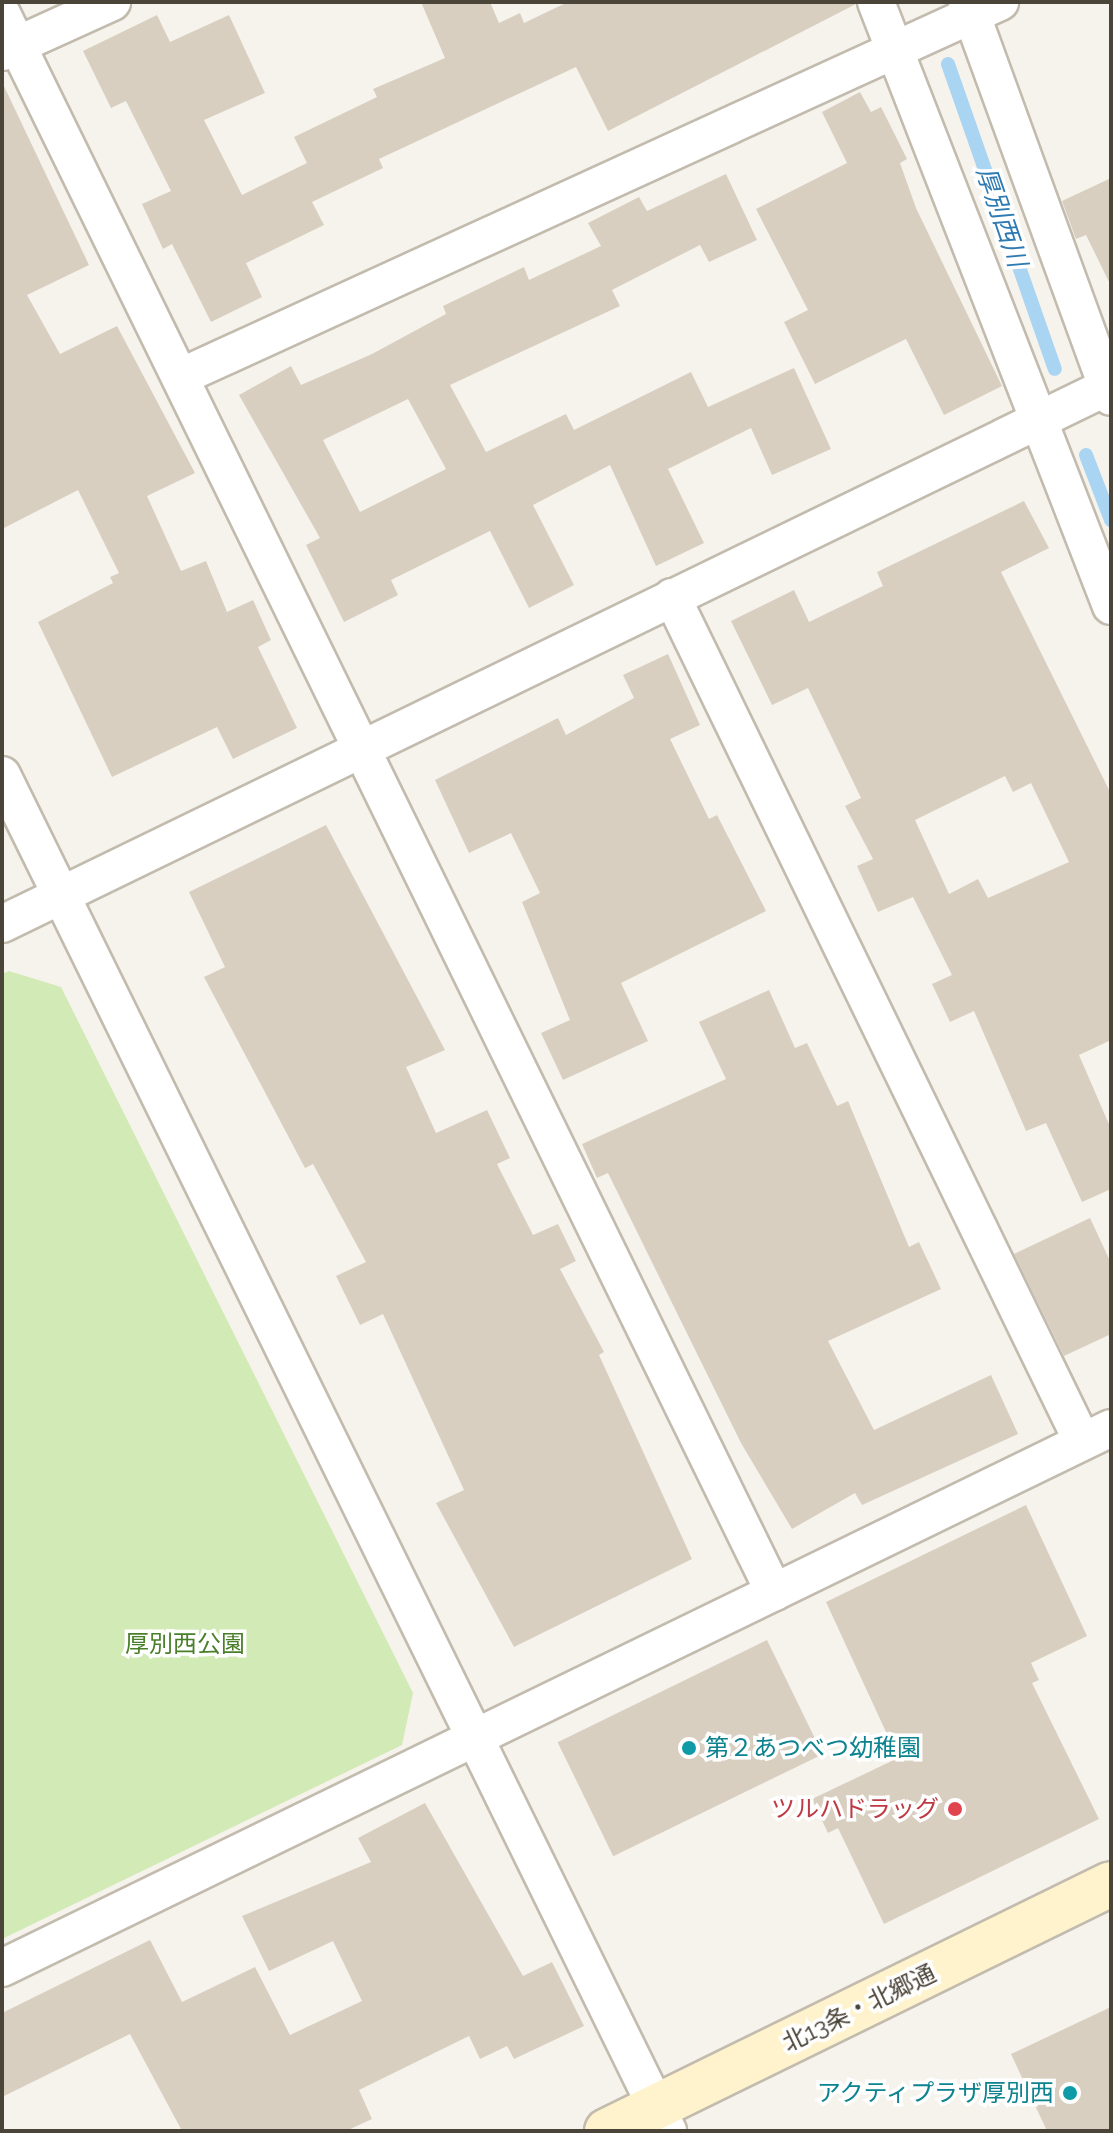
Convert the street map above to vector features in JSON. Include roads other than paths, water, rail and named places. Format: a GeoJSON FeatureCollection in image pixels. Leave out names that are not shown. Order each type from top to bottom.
{"type":"FeatureCollection","features":[{"type":"Feature","properties":{"kind":"main road","name":"北13条・北郷通"},"geometry":{"type":"LineString","coordinates":[[607,2131],[662,2119],[1111,1884]]}},
{"type":"Feature","properties":{"kind":"street"},"geometry":{"type":"LineString","coordinates":[[112,2],[7,37],[180,377],[774,1592]]}},
{"type":"Feature","properties":{"kind":"street"},"geometry":{"type":"LineString","coordinates":[[876,2],[1111,606]]}},
{"type":"Feature","properties":{"kind":"street"},"geometry":{"type":"LineString","coordinates":[[2,924],[1039,419],[1110,390],[980,7],[895,50],[180,377]]}},
{"type":"Feature","properties":{"kind":"street"},"geometry":{"type":"LineString","coordinates":[[2,1968],[1096,1434],[672,597]]}},
{"type":"Feature","properties":{"kind":"street"},"geometry":{"type":"LineString","coordinates":[[2,775],[662,2119]]}},
{"type":"Feature","properties":{"kind":"waterway","name":"厚別西川"},"geometry":{"type":"LineString","coordinates":[[948,64],[1055,369]]}},
{"type":"Feature","properties":{"kind":"waterway","name":"厚別西川"},"geometry":{"type":"LineString","coordinates":[[1086,455],[1111,520]]}},
{"type":"Feature","properties":{"kind":"place","name":"第２あつべつ幼稚園"},"geometry":{"type":"Point","coordinates":[689,1748]}},
{"type":"Feature","properties":{"kind":"place","name":"ツルハドラッグ"},"geometry":{"type":"Point","coordinates":[955,1809]}},
{"type":"Feature","properties":{"kind":"place","name":"アクティプラザ厚別西"},"geometry":{"type":"Point","coordinates":[1070,2093]}},
{"type":"Feature","properties":{"kind":"park label","name":"厚別西公園"},"geometry":{"type":"Point","coordinates":[185,1644]}}]}
